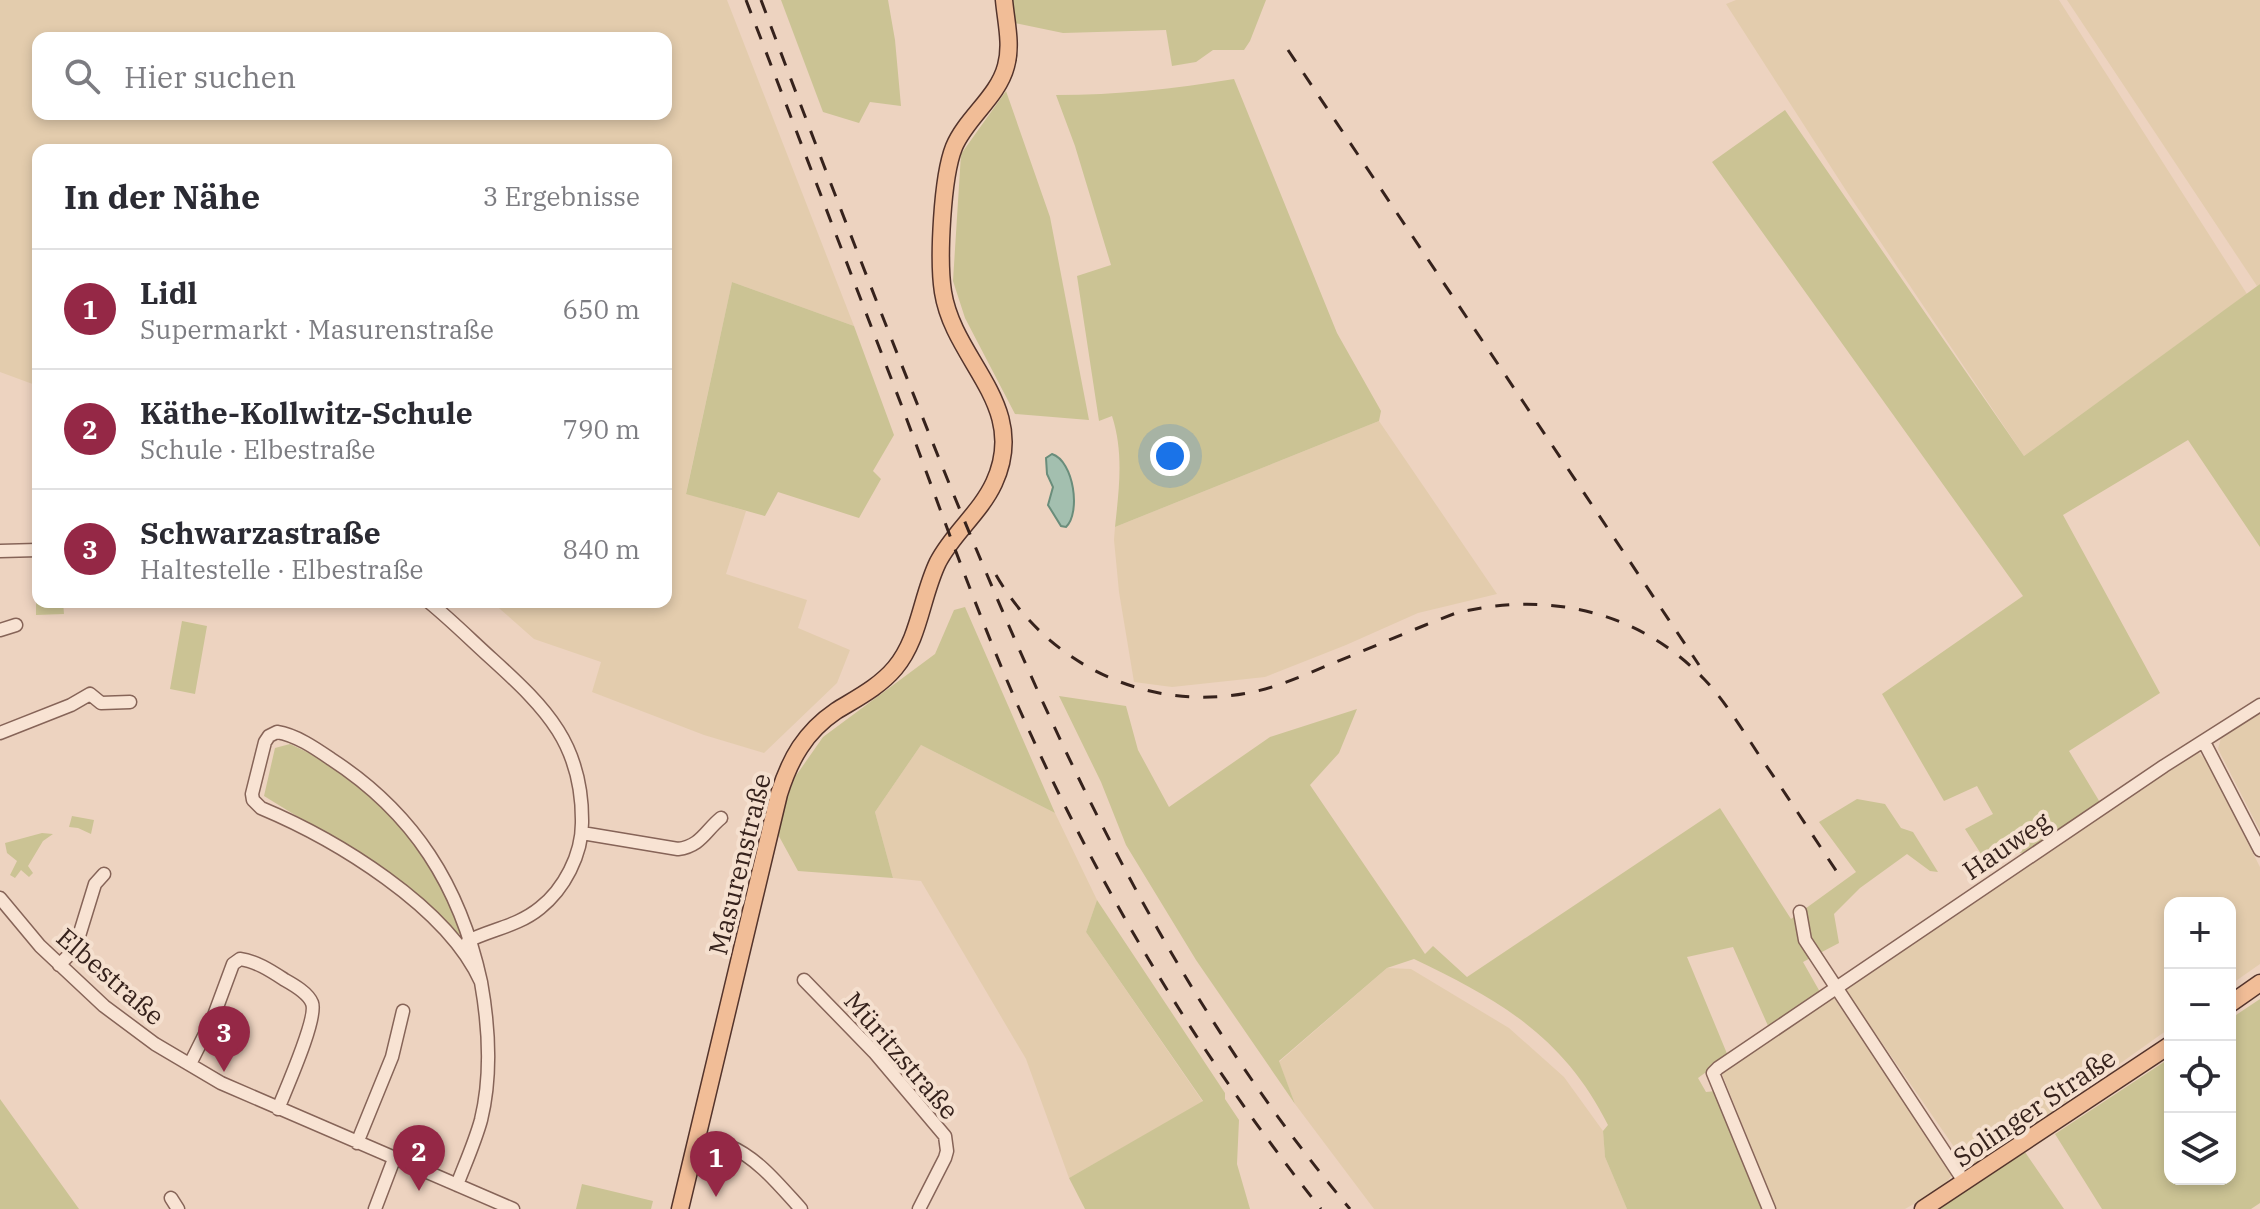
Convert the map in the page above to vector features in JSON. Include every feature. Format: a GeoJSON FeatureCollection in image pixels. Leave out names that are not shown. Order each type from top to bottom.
{"type":"FeatureCollection","features":[{"type":"Feature","properties":{"kind":"main road","name":"Masurenstraße"},"geometry":{"type":"LineString","coordinates":[[680,1209],[779,794],[793,757],[802,742],[823,721],[870,690],[896,667],[913,637],[930,581],[941,557],[986,500],[1000,467],[1003,431],[997,405],[990,387],[958,336],[943,291],[941,259],[948,174],[958,138],[1006,69],[1008,41],[1004,0]]}},
{"type":"Feature","properties":{"kind":"main road"},"geometry":{"type":"LineString","coordinates":[[2236,1000],[2260,983]]}},
{"type":"Feature","properties":{"kind":"main road","name":"Solinger Straße"},"geometry":{"type":"LineString","coordinates":[[1923,1209],[2164,1049]]}},
{"type":"Feature","properties":{"kind":"street"},"geometry":{"type":"LineString","coordinates":[[0,551],[32,550]]}},
{"type":"Feature","properties":{"kind":"street"},"geometry":{"type":"LineString","coordinates":[[436,608],[518,682],[550,716],[572,755],[580,781],[582,833],[576,856],[565,878],[546,903],[515,924],[458,946]]}},
{"type":"Feature","properties":{"kind":"street"},"geometry":{"type":"LineString","coordinates":[[0,630],[16,625]]}},
{"type":"Feature","properties":{"kind":"street"},"geometry":{"type":"LineString","coordinates":[[0,733],[71,705],[90,694],[101,703],[130,702]]}},
{"type":"Feature","properties":{"kind":"street","name":"Hauweg"},"geometry":{"type":"LineString","coordinates":[[1769,1209],[1713,1073],[1833,987],[2260,705]]}},
{"type":"Feature","properties":{"kind":"street"},"geometry":{"type":"LineString","coordinates":[[457,1185],[481,1120],[487,1081],[488,1046],[481,982],[472,939],[441,873],[416,835],[386,800],[314,747],[285,733],[277,732],[269,736],[252,794],[253,800],[261,808],[314,832],[363,861],[416,903],[474,964],[481,982]]}},
{"type":"Feature","properties":{"kind":"street"},"geometry":{"type":"LineString","coordinates":[[2204,742],[2260,850]]}},
{"type":"Feature","properties":{"kind":"street"},"geometry":{"type":"LineString","coordinates":[[582,833],[678,849],[697,843],[721,818]]}},
{"type":"Feature","properties":{"kind":"street"},"geometry":{"type":"LineString","coordinates":[[59,965],[75,949],[95,884],[104,874]]}},
{"type":"Feature","properties":{"kind":"street","name":"Elbestraße"},"geometry":{"type":"LineString","coordinates":[[0,898],[59,965],[137,1031],[221,1083],[513,1209]]}},
{"type":"Feature","properties":{"kind":"street"},"geometry":{"type":"LineString","coordinates":[[1800,912],[1805,940],[1833,987],[1965,1183]]}},
{"type":"Feature","properties":{"kind":"street"},"geometry":{"type":"LineString","coordinates":[[190,1064],[213,1018],[233,964],[240,959],[257,964],[296,987],[312,1002],[308,1031],[278,1109]]}},
{"type":"Feature","properties":{"kind":"street","name":"Müritzstraße"},"geometry":{"type":"LineString","coordinates":[[804,980],[874,1052],[945,1136],[945,1158],[919,1209]]}},
{"type":"Feature","properties":{"kind":"street"},"geometry":{"type":"LineString","coordinates":[[357,1143],[392,1057],[403,1011]]}},
{"type":"Feature","properties":{"kind":"street"},"geometry":{"type":"LineString","coordinates":[[729,1146],[742,1152],[768,1174],[801,1209]]}},
{"type":"Feature","properties":{"kind":"street"},"geometry":{"type":"LineString","coordinates":[[375,1209],[394,1159]]}},
{"type":"Feature","properties":{"kind":"shaded area"},"geometry":{"type":"Polygon","coordinates":[[[0,0],[727,0],[854,326],[732,282],[686,493],[746,511],[726,574],[807,600],[798,628],[850,650],[837,683],[764,753],[704,735],[592,692],[601,662],[534,639],[499,608],[672,608],[672,144],[32,144],[32,384],[0,372],[0,0]]]}},
{"type":"Feature","properties":{"kind":"shaded area"},"geometry":{"type":"Polygon","coordinates":[[[781,0],[888,0],[901,106],[870,102],[859,123],[823,112],[781,0]]]}},
{"type":"Feature","properties":{"kind":"shaded area"},"geometry":{"type":"Polygon","coordinates":[[[1012,0],[1266,0],[1244,50],[1213,50],[1196,62],[1172,66],[1166,30],[1063,33],[1015,23],[1012,0]]]}},
{"type":"Feature","properties":{"kind":"shaded area"},"geometry":{"type":"Polygon","coordinates":[[[1736,0],[2059,0],[2247,294],[2024,456],[1847,192],[1726,4],[1736,0]]]}},
{"type":"Feature","properties":{"kind":"shaded area"},"geometry":{"type":"Polygon","coordinates":[[[2067,0],[2260,0],[2260,284],[2257,286],[2067,0]]]}},
{"type":"Feature","properties":{"kind":"shaded area"},"geometry":{"type":"Polygon","coordinates":[[[1234,79],[1337,333],[1381,411],[1379,421],[1115,527],[1120,471],[1116,430],[1112,416],[1099,421],[1077,276],[1111,265],[1056,95],[1145,91],[1234,79]]]}},
{"type":"Feature","properties":{"kind":"shaded area"},"geometry":{"type":"Polygon","coordinates":[[[1006,91],[1050,217],[1089,420],[1015,414],[965,318],[953,281],[961,154],[1006,91]]]}},
{"type":"Feature","properties":{"kind":"shaded area"},"geometry":{"type":"Polygon","coordinates":[[[1785,110],[2024,456],[2260,284],[2260,547],[2188,440],[2063,515],[2160,693],[2069,751],[2101,804],[2029,852],[1983,857],[1965,829],[1993,814],[1977,786],[1944,801],[1882,694],[2023,596],[1712,162],[1785,110]]]}},
{"type":"Feature","properties":{"kind":"shaded area"},"geometry":{"type":"Polygon","coordinates":[[[732,282],[854,326],[894,435],[873,471],[881,479],[859,518],[778,492],[765,516],[686,494],[732,282]]]}},
{"type":"Feature","properties":{"kind":"shaded area"},"geometry":{"type":"Polygon","coordinates":[[[1379,421],[1497,594],[1418,613],[1265,677],[1172,687],[1134,682],[1119,592],[1115,527],[1379,421]]]}},
{"type":"Feature","properties":{"kind":"shaded area"},"geometry":{"type":"Polygon","coordinates":[[[1052,454],[1066,466],[1073,488],[1073,511],[1066,527],[1061,526],[1048,505],[1053,487],[1047,474],[1046,458],[1052,454]]]}},
{"type":"Feature","properties":{"kind":"shaded area"},"geometry":{"type":"Polygon","coordinates":[[[965,607],[1055,813],[921,745],[875,812],[893,878],[798,871],[775,829],[795,777],[823,737],[935,654],[954,610],[965,607]]]}},
{"type":"Feature","properties":{"kind":"shaded area"},"geometry":{"type":"Polygon","coordinates":[[[36,608],[64,608],[64,614],[36,615],[36,608]]]}},
{"type":"Feature","properties":{"kind":"shaded area"},"geometry":{"type":"Polygon","coordinates":[[[182,621],[207,626],[195,694],[170,689],[182,621]]]}},
{"type":"Feature","properties":{"kind":"shaded area"},"geometry":{"type":"Polygon","coordinates":[[[1059,696],[1126,706],[1138,750],[1169,807],[1270,737],[1357,709],[1339,753],[1310,785],[1425,954],[1433,946],[1467,977],[1720,808],[1791,919],[1856,872],[1819,822],[1857,799],[1885,804],[1901,828],[1913,832],[1938,872],[1930,871],[1907,854],[1860,888],[1834,914],[1839,943],[1803,962],[1820,992],[1769,1028],[1733,947],[1687,957],[1728,1056],[1698,1078],[1706,1092],[1716,1091],[1763,1209],[1627,1209],[1605,1157],[1603,1131],[1608,1125],[1591,1094],[1571,1068],[1527,1024],[1502,1006],[1414,959],[1387,968],[1279,1061],[1295,1104],[1196,960],[1126,845],[1101,782],[1059,696]]]}},
{"type":"Feature","properties":{"kind":"shaded area"},"geometry":{"type":"Polygon","coordinates":[[[2260,714],[2260,831],[2218,749],[2221,738],[2260,714]]]}},
{"type":"Feature","properties":{"kind":"shaded area"},"geometry":{"type":"Polygon","coordinates":[[[290,744],[348,777],[394,820],[432,872],[448,900],[461,934],[452,933],[344,845],[264,796],[275,748],[290,744]]]}},
{"type":"Feature","properties":{"kind":"shaded area"},"geometry":{"type":"Polygon","coordinates":[[[921,745],[1055,813],[1097,900],[1086,932],[1203,1102],[1069,1178],[1026,1059],[921,881],[893,878],[875,812],[921,745]]]}},
{"type":"Feature","properties":{"kind":"shaded area"},"geometry":{"type":"Polygon","coordinates":[[[2198,752],[2205,759],[2260,867],[2260,964],[2236,981],[2236,897],[2164,897],[2164,1032],[1970,1170],[1844,988],[2198,752]]]}},
{"type":"Feature","properties":{"kind":"shaded area"},"geometry":{"type":"Polygon","coordinates":[[[72,816],[94,820],[91,834],[69,827],[72,816]]]}},
{"type":"Feature","properties":{"kind":"shaded area"},"geometry":{"type":"Polygon","coordinates":[[[42,833],[53,834],[43,841],[28,866],[33,873],[29,877],[21,870],[15,878],[10,875],[17,861],[7,853],[5,843],[42,833]]]}},
{"type":"Feature","properties":{"kind":"shaded area"},"geometry":{"type":"Polygon","coordinates":[[[1097,900],[1225,1093],[1225,1099],[1239,1120],[1237,1164],[1250,1209],[1085,1209],[1069,1178],[1203,1101],[1086,932],[1097,900]]]}},
{"type":"Feature","properties":{"kind":"shaded area"},"geometry":{"type":"Polygon","coordinates":[[[1387,968],[1411,969],[1509,1028],[1564,1077],[1603,1131],[1605,1157],[1627,1209],[1374,1209],[1295,1104],[1279,1062],[1387,968]]]}},
{"type":"Feature","properties":{"kind":"shaded area"},"geometry":{"type":"Polygon","coordinates":[[[1829,999],[1835,999],[1952,1175],[1943,1187],[1905,1209],[1776,1209],[1722,1074],[1722,1069],[1829,999]]]}},
{"type":"Feature","properties":{"kind":"shaded area"},"geometry":{"type":"Polygon","coordinates":[[[2260,999],[2260,1203],[2251,1209],[2102,1209],[2055,1134],[2164,1062],[2164,1185],[2236,1185],[2236,1015],[2260,999]]]}},
{"type":"Feature","properties":{"kind":"shaded area"},"geometry":{"type":"Polygon","coordinates":[[[0,1099],[79,1209],[0,1209],[0,1099]]]}},
{"type":"Feature","properties":{"kind":"shaded area"},"geometry":{"type":"Polygon","coordinates":[[[2025,1152],[2064,1209],[1939,1209],[2025,1152]]]}},
{"type":"Feature","properties":{"kind":"shaded area"},"geometry":{"type":"Polygon","coordinates":[[[582,1184],[653,1201],[651,1209],[576,1209],[582,1184]]]}},
{"type":"Feature","properties":{"kind":"railway"},"geometry":{"type":"LineString","coordinates":[[746,0],[972,594],[1049,773],[1116,903],[1192,1030],[1276,1151],[1321,1209]]}},
{"type":"Feature","properties":{"kind":"railway"},"geometry":{"type":"LineString","coordinates":[[761,0],[953,493],[1034,683],[1078,776],[1173,956],[1227,1043],[1286,1128],[1350,1209]]}},
{"type":"Feature","properties":{"kind":"railway"},"geometry":{"type":"LineString","coordinates":[[1288,50],[1699,665]]}},
{"type":"Feature","properties":{"kind":"railway"},"geometry":{"type":"LineString","coordinates":[[996,575],[1018,607],[1044,635],[1074,658],[1107,676],[1142,689],[1179,696],[1218,697],[1267,689],[1456,613],[1490,607],[1524,604],[1557,606],[1621,622],[1650,636],[1678,655],[1712,688],[1839,875]]}},
{"type":"Feature","properties":{"kind":"place","name":"Schwarzastraße"},"geometry":{"type":"Point","coordinates":[224,1072]}},
{"type":"Feature","properties":{"kind":"place","name":"Käthe-Kollwitz-Schule"},"geometry":{"type":"Point","coordinates":[419,1191]}},
{"type":"Feature","properties":{"kind":"place","name":"Lidl"},"geometry":{"type":"Point","coordinates":[716,1197]}}]}
